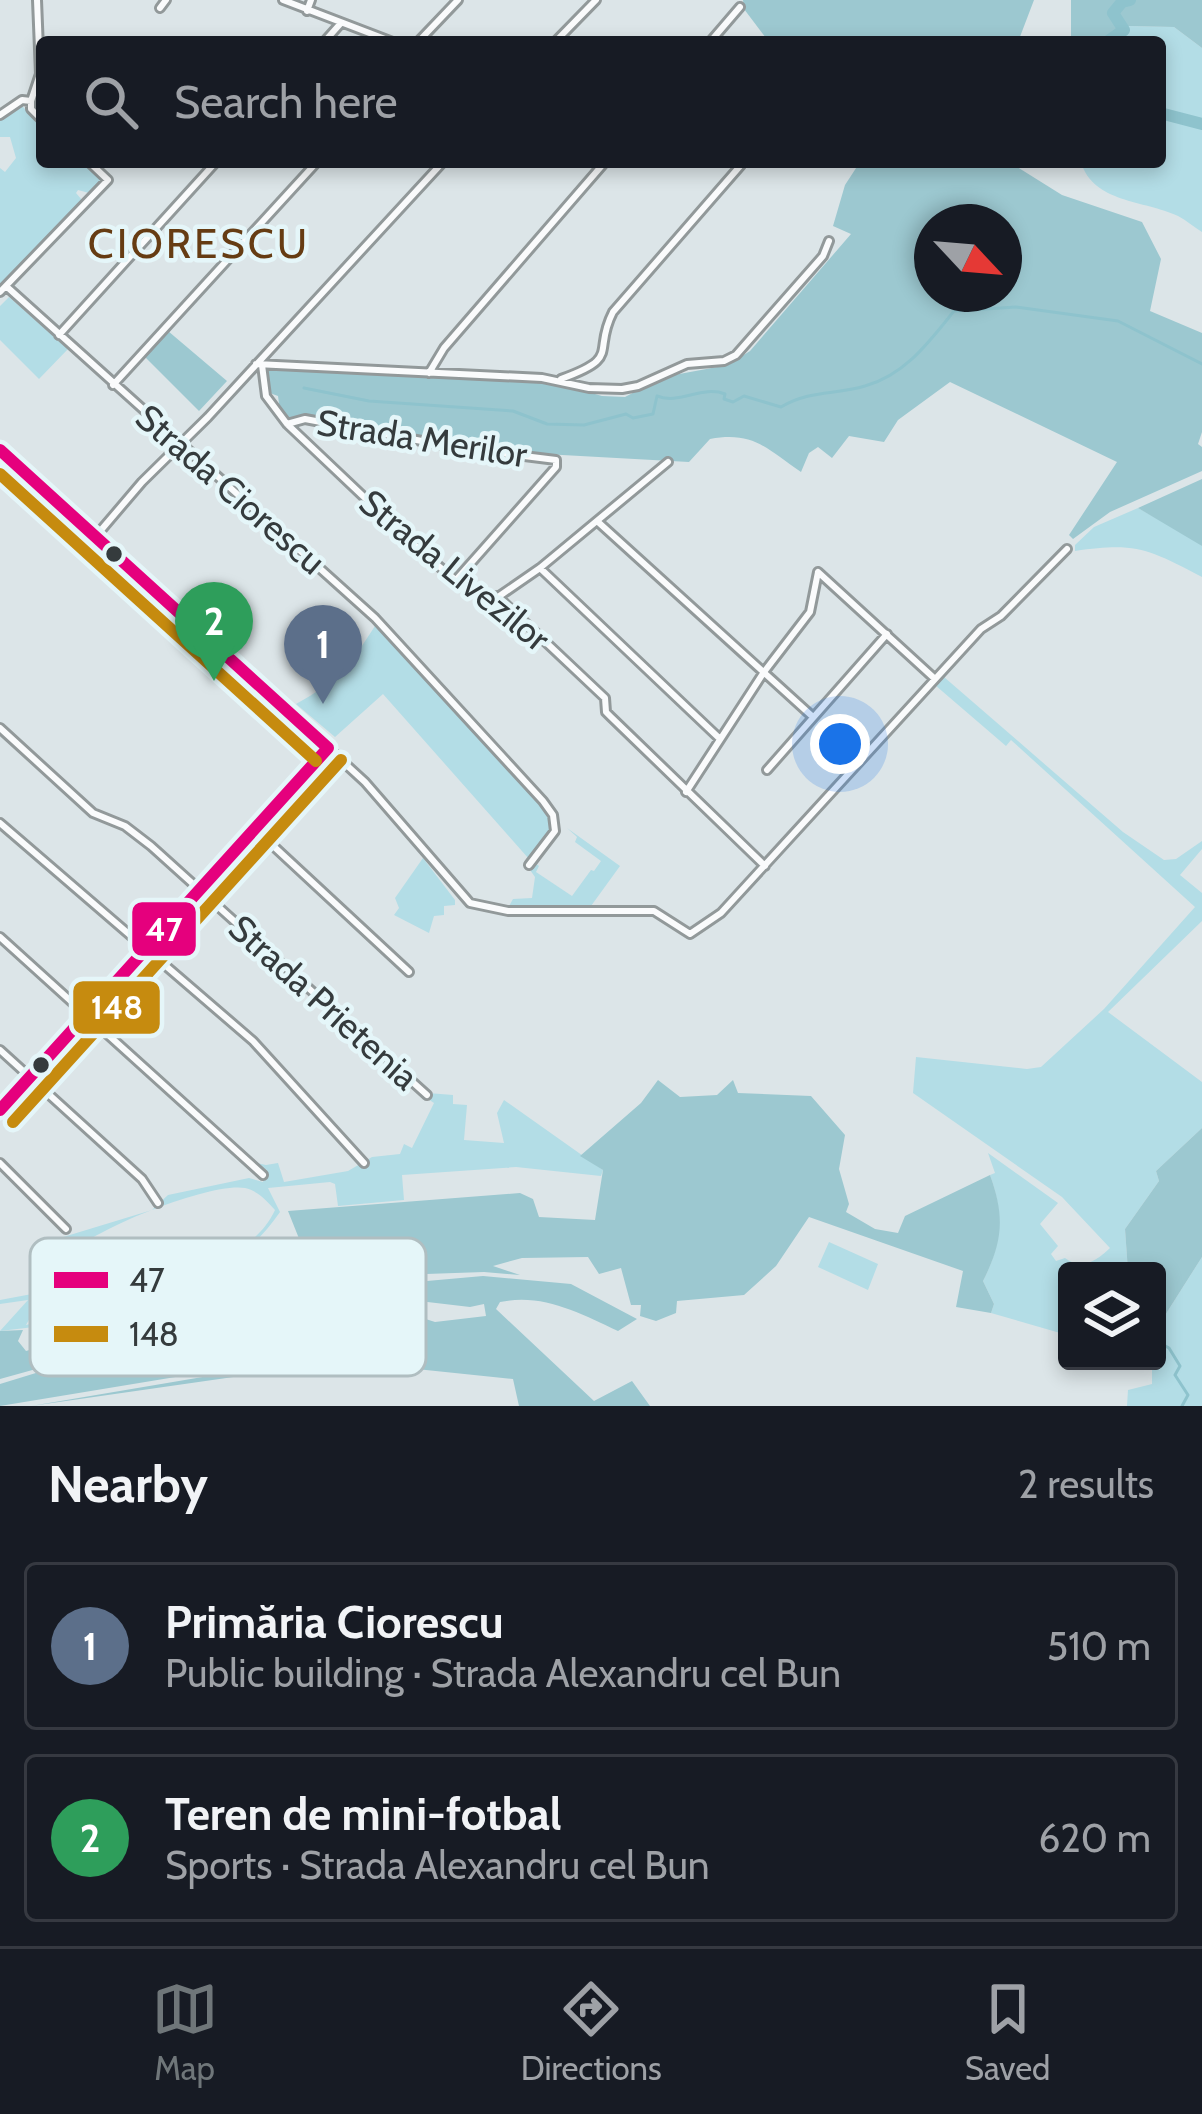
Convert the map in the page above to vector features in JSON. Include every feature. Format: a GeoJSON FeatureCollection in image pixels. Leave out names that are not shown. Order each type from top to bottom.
{"type":"FeatureCollection","features":[{"type":"Feature","properties":{"kind":"street"},"geometry":{"type":"LineString","coordinates":[[37,0],[38,36]]}},
{"type":"Feature","properties":{"kind":"street"},"geometry":{"type":"LineString","coordinates":[[283,0],[377,36]]}},
{"type":"Feature","properties":{"kind":"street"},"geometry":{"type":"LineString","coordinates":[[307,11],[311,0]]}},
{"type":"Feature","properties":{"kind":"street"},"geometry":{"type":"LineString","coordinates":[[424,36],[458,0]]}},
{"type":"Feature","properties":{"kind":"street"},"geometry":{"type":"LineString","coordinates":[[561,36],[596,0]]}},
{"type":"Feature","properties":{"kind":"street"},"geometry":{"type":"LineString","coordinates":[[715,36],[740,8]]}},
{"type":"Feature","properties":{"kind":"street"},"geometry":{"type":"LineString","coordinates":[[329,36],[341,23]]}},
{"type":"Feature","properties":{"kind":"street"},"geometry":{"type":"LineString","coordinates":[[36,86],[31,101],[36,113]]}},
{"type":"Feature","properties":{"kind":"street"},"geometry":{"type":"LineString","coordinates":[[0,115],[22,100],[31,101]]}},
{"type":"Feature","properties":{"kind":"street"},"geometry":{"type":"LineString","coordinates":[[3,289],[108,180],[95,168]]}},
{"type":"Feature","properties":{"kind":"street"},"geometry":{"type":"LineString","coordinates":[[58,334],[210,168]]}},
{"type":"Feature","properties":{"kind":"street"},"geometry":{"type":"LineString","coordinates":[[113,385],[312,168]]}},
{"type":"Feature","properties":{"kind":"street"},"geometry":{"type":"LineString","coordinates":[[96,536],[438,168]]}},
{"type":"Feature","properties":{"kind":"street"},"geometry":{"type":"LineString","coordinates":[[429,373],[445,348],[600,168]]}},
{"type":"Feature","properties":{"kind":"street"},"geometry":{"type":"LineString","coordinates":[[561,379],[600,359],[607,347],[613,311],[738,168]]}},
{"type":"Feature","properties":{"kind":"street"},"geometry":{"type":"LineString","coordinates":[[259,364],[561,379],[589,388],[638,386],[687,364],[724,361],[759,332],[823,256],[829,241]]}},
{"type":"Feature","properties":{"kind":"street","name":"Strada Ciorescu"},"geometry":{"type":"LineString","coordinates":[[3,289],[375,617],[551,811],[556,831],[529,866]]}},
{"type":"Feature","properties":{"kind":"street","name":"Strada Livezilor"},"geometry":{"type":"LineString","coordinates":[[259,364],[266,396],[287,424],[456,580],[477,595],[498,596],[604,698],[606,712],[765,866]]}},
{"type":"Feature","properties":{"kind":"street","name":"Strada Merilor"},"geometry":{"type":"LineString","coordinates":[[287,424],[305,418],[459,448],[550,457],[557,462],[456,580]]}},
{"type":"Feature","properties":{"kind":"street"},"geometry":{"type":"LineString","coordinates":[[0,450],[364,782],[462,897],[480,907],[654,911],[690,934],[722,913],[981,628],[1001,616],[1067,549]]}},
{"type":"Feature","properties":{"kind":"street"},"geometry":{"type":"LineString","coordinates":[[498,596],[540,568],[668,462]]}},
{"type":"Feature","properties":{"kind":"street"},"geometry":{"type":"LineString","coordinates":[[597,521],[813,717]]}},
{"type":"Feature","properties":{"kind":"street"},"geometry":{"type":"LineString","coordinates":[[540,568],[719,737]]}},
{"type":"Feature","properties":{"kind":"street"},"geometry":{"type":"LineString","coordinates":[[686,792],[719,737],[810,612],[818,572],[935,679]]}},
{"type":"Feature","properties":{"kind":"street"},"geometry":{"type":"LineString","coordinates":[[767,770],[887,634]]}},
{"type":"Feature","properties":{"kind":"street","name":"Strada Prietenia"},"geometry":{"type":"LineString","coordinates":[[0,728],[93,813],[133,831],[427,1095]]}},
{"type":"Feature","properties":{"kind":"street"},"geometry":{"type":"LineString","coordinates":[[0,1110],[328,748]]}},
{"type":"Feature","properties":{"kind":"street"},"geometry":{"type":"LineString","coordinates":[[0,823],[253,1041],[364,1163]]}},
{"type":"Feature","properties":{"kind":"street"},"geometry":{"type":"LineString","coordinates":[[255,829],[409,972]]}},
{"type":"Feature","properties":{"kind":"street"},"geometry":{"type":"LineString","coordinates":[[0,938],[263,1175]]}},
{"type":"Feature","properties":{"kind":"street"},"geometry":{"type":"LineString","coordinates":[[0,1050],[142,1179],[158,1203]]}},
{"type":"Feature","properties":{"kind":"street"},"geometry":{"type":"LineString","coordinates":[[0,1163],[66,1228]]}},
{"type":"Feature","properties":{"kind":"shaded area"},"geometry":{"type":"Polygon","coordinates":[[[743,0],[1034,0],[1020,36],[764,36],[744,9],[743,0]]]}},
{"type":"Feature","properties":{"kind":"shaded area"},"geometry":{"type":"Polygon","coordinates":[[[1071,0],[1202,0],[1202,48],[1174,27],[1128,26],[1123,36],[1071,36],[1071,0]]]}},
{"type":"Feature","properties":{"kind":"shaded area"},"geometry":{"type":"Polygon","coordinates":[[[1128,26],[1174,27],[1202,48],[1202,232],[1178,216],[1108,193],[1084,168],[1166,168],[1166,36],[1123,36],[1128,26]]]}},
{"type":"Feature","properties":{"kind":"shaded area"},"geometry":{"type":"Polygon","coordinates":[[[21,105],[36,120],[36,168],[89,168],[101,179],[89,193],[78,190],[82,200],[0,284],[0,168],[5,172],[16,158],[10,137],[0,137],[0,119],[21,105]]]}},
{"type":"Feature","properties":{"kind":"shaded area"},"geometry":{"type":"Polygon","coordinates":[[[856,168],[1019,168],[1062,195],[1142,222],[1161,259],[1150,311],[1202,333],[1198,444],[1202,471],[1110,512],[1073,539],[1069,535],[1117,462],[950,382],[898,420],[884,442],[849,436],[832,458],[818,447],[809,453],[801,472],[759,444],[725,437],[710,439],[689,462],[491,451],[306,414],[291,419],[280,411],[278,396],[267,392],[266,371],[285,367],[552,382],[602,396],[625,397],[663,377],[728,365],[750,351],[851,234],[833,226],[845,185],[856,168]]]}},
{"type":"Feature","properties":{"kind":"shaded area"},"geometry":{"type":"Polygon","coordinates":[[[9,297],[68,349],[39,379],[0,340],[0,306],[9,297]]]}},
{"type":"Feature","properties":{"kind":"shaded area"},"geometry":{"type":"Polygon","coordinates":[[[168,331],[227,381],[199,411],[143,355],[168,331]]]}},
{"type":"Feature","properties":{"kind":"shaded area"},"geometry":{"type":"Polygon","coordinates":[[[1202,479],[1202,546],[1138,508],[1202,479]]]}},
{"type":"Feature","properties":{"kind":"shaded area"},"geometry":{"type":"Polygon","coordinates":[[[1138,508],[1202,546],[1202,577],[1142,550],[1075,551],[1075,545],[1094,527],[1138,508]]]}},
{"type":"Feature","properties":{"kind":"shaded area"},"geometry":{"type":"Polygon","coordinates":[[[375,626],[551,817],[554,831],[529,859],[383,694],[335,737],[296,704],[342,671],[375,626]]]}},
{"type":"Feature","properties":{"kind":"shaded area"},"geometry":{"type":"Polygon","coordinates":[[[944,677],[1123,832],[1164,860],[1176,859],[1202,841],[1202,849],[1180,875],[1202,893],[1202,921],[1108,1012],[1202,1082],[1202,1128],[1156,1171],[1159,1181],[1125,1229],[1127,1262],[1091,1262],[1110,1248],[1062,1197],[913,1093],[916,1057],[1041,1067],[1104,1009],[1195,907],[1011,740],[1006,746],[935,685],[944,677]]]}},
{"type":"Feature","properties":{"kind":"shaded area"},"geometry":{"type":"Polygon","coordinates":[[[567,828],[620,866],[591,906],[508,908],[513,899],[532,898],[535,877],[530,870],[535,863],[539,866],[536,872],[572,896],[594,871],[601,861],[575,842],[577,837],[567,828]]]}},
{"type":"Feature","properties":{"kind":"shaded area"},"geometry":{"type":"Polygon","coordinates":[[[423,858],[455,900],[455,905],[444,906],[444,915],[434,916],[429,933],[394,915],[399,908],[395,898],[423,858]]]}},
{"type":"Feature","properties":{"kind":"shaded area"},"geometry":{"type":"Polygon","coordinates":[[[658,1080],[680,1097],[717,1095],[733,1080],[738,1093],[811,1096],[845,1135],[839,1169],[849,1204],[846,1212],[875,1229],[898,1233],[905,1216],[990,1175],[1000,1216],[995,1254],[983,1281],[994,1304],[991,1313],[956,1307],[963,1271],[809,1217],[776,1266],[744,1295],[677,1301],[676,1313],[656,1321],[640,1316],[641,1305],[631,1305],[621,1268],[599,1274],[588,1257],[522,1258],[493,1266],[520,1275],[426,1274],[426,1238],[299,1238],[288,1211],[520,1193],[533,1199],[539,1217],[595,1220],[603,1170],[580,1156],[641,1103],[658,1080]]]}},
{"type":"Feature","properties":{"kind":"shaded area"},"geometry":{"type":"Polygon","coordinates":[[[428,1093],[453,1095],[453,1104],[467,1105],[464,1140],[504,1143],[497,1113],[504,1100],[603,1170],[601,1176],[516,1167],[402,1175],[404,1200],[338,1206],[335,1184],[330,1182],[268,1188],[280,1212],[258,1238],[253,1238],[275,1210],[258,1194],[229,1188],[152,1210],[168,1195],[249,1178],[263,1182],[267,1170],[252,1162],[278,1163],[284,1182],[348,1171],[372,1157],[400,1154],[404,1144],[412,1148],[434,1103],[428,1093]]]}},
{"type":"Feature","properties":{"kind":"shaded area"},"geometry":{"type":"Polygon","coordinates":[[[1202,1128],[1202,1257],[1166,1314],[1166,1262],[1127,1262],[1125,1229],[1159,1181],[1156,1171],[1202,1128]]]}},
{"type":"Feature","properties":{"kind":"shaded area"},"geometry":{"type":"Polygon","coordinates":[[[988,1153],[1058,1203],[1040,1224],[1058,1246],[1051,1254],[1056,1261],[1073,1262],[1058,1262],[1058,1332],[991,1313],[994,1304],[983,1281],[994,1254],[999,1216],[988,1153]]]}},
{"type":"Feature","properties":{"kind":"shaded area"},"geometry":{"type":"Polygon","coordinates":[[[152,1210],[92,1238],[60,1238],[152,1210]]]}},
{"type":"Feature","properties":{"kind":"shaded area"},"geometry":{"type":"Polygon","coordinates":[[[829,1242],[878,1264],[868,1290],[818,1267],[829,1242]]]}},
{"type":"Feature","properties":{"kind":"shaded area"},"geometry":{"type":"Polygon","coordinates":[[[1202,1257],[1202,1406],[1127,1406],[1128,1390],[1152,1384],[1152,1370],[1166,1370],[1166,1314],[1202,1257]]]}},
{"type":"Feature","properties":{"kind":"shaded area"},"geometry":{"type":"Polygon","coordinates":[[[483,1276],[571,1284],[637,1319],[618,1331],[546,1302],[500,1302],[496,1309],[594,1401],[632,1381],[650,1406],[519,1406],[513,1379],[426,1370],[426,1319],[486,1316],[484,1304],[426,1302],[426,1281],[483,1276]]]}},
{"type":"Feature","properties":{"kind":"shaded area"},"geometry":{"type":"Polygon","coordinates":[[[30,1294],[26,1325],[30,1327],[0,1331],[28,1300],[0,1304],[0,1300],[30,1294]]]}},
{"type":"Feature","properties":{"kind":"shaded area"},"geometry":{"type":"Polygon","coordinates":[[[23,1330],[18,1341],[30,1350],[30,1371],[0,1379],[0,1331],[23,1330]]]}},
{"type":"Feature","properties":{"kind":"shaded area"},"geometry":{"type":"Polygon","coordinates":[[[30,1375],[182,1376],[0,1406],[0,1384],[30,1375]]]}},
{"type":"Feature","properties":{"kind":"shaded area"},"geometry":{"type":"Polygon","coordinates":[[[208,1376],[240,1376],[31,1406],[208,1376]]]}},
{"type":"Feature","properties":{"kind":"waterway"},"geometry":{"type":"LineString","coordinates":[[1116,36],[1124,30],[1113,13],[1130,0]]}},
{"type":"Feature","properties":{"kind":"waterway"},"geometry":{"type":"LineString","coordinates":[[1166,115],[1202,124]]}},
{"type":"Feature","properties":{"kind":"waterway"},"geometry":{"type":"LineString","coordinates":[[304,388],[369,401],[513,411],[547,424],[584,425],[626,414],[633,418],[653,414],[657,396],[708,392],[725,394],[724,399],[733,402],[744,396],[781,407],[802,398],[865,386],[892,374],[915,356],[954,311],[1016,307],[1118,321],[1202,364]]}},
{"type":"Feature","properties":{"kind":"waterway"},"geometry":{"type":"LineString","coordinates":[[1166,1346],[1180,1366],[1175,1375],[1188,1395],[1182,1406]]}},
{"type":"Feature","properties":{"kind":"transit line","name":"47"},"geometry":{"type":"LineString","coordinates":[[0,450],[328,748]]}},
{"type":"Feature","properties":{"kind":"transit line","name":"148"},"geometry":{"type":"LineString","coordinates":[[0,474],[316,761]]}},
{"type":"Feature","properties":{"kind":"transit line","name":"47"},"geometry":{"type":"LineString","coordinates":[[0,1110],[328,748]]}},
{"type":"Feature","properties":{"kind":"transit line","name":"148"},"geometry":{"type":"LineString","coordinates":[[13,1122],[341,760]]}},
{"type":"Feature","properties":{"kind":"place","name":"Teren de mini-fotbal"},"geometry":{"type":"Point","coordinates":[214,681]}},
{"type":"Feature","properties":{"kind":"place","name":"Primăria Ciorescu"},"geometry":{"type":"Point","coordinates":[323,704]}},
{"type":"Feature","properties":{"kind":"district","name":"CIORESCU"},"geometry":{"type":"Point","coordinates":[199,243]}}]}
